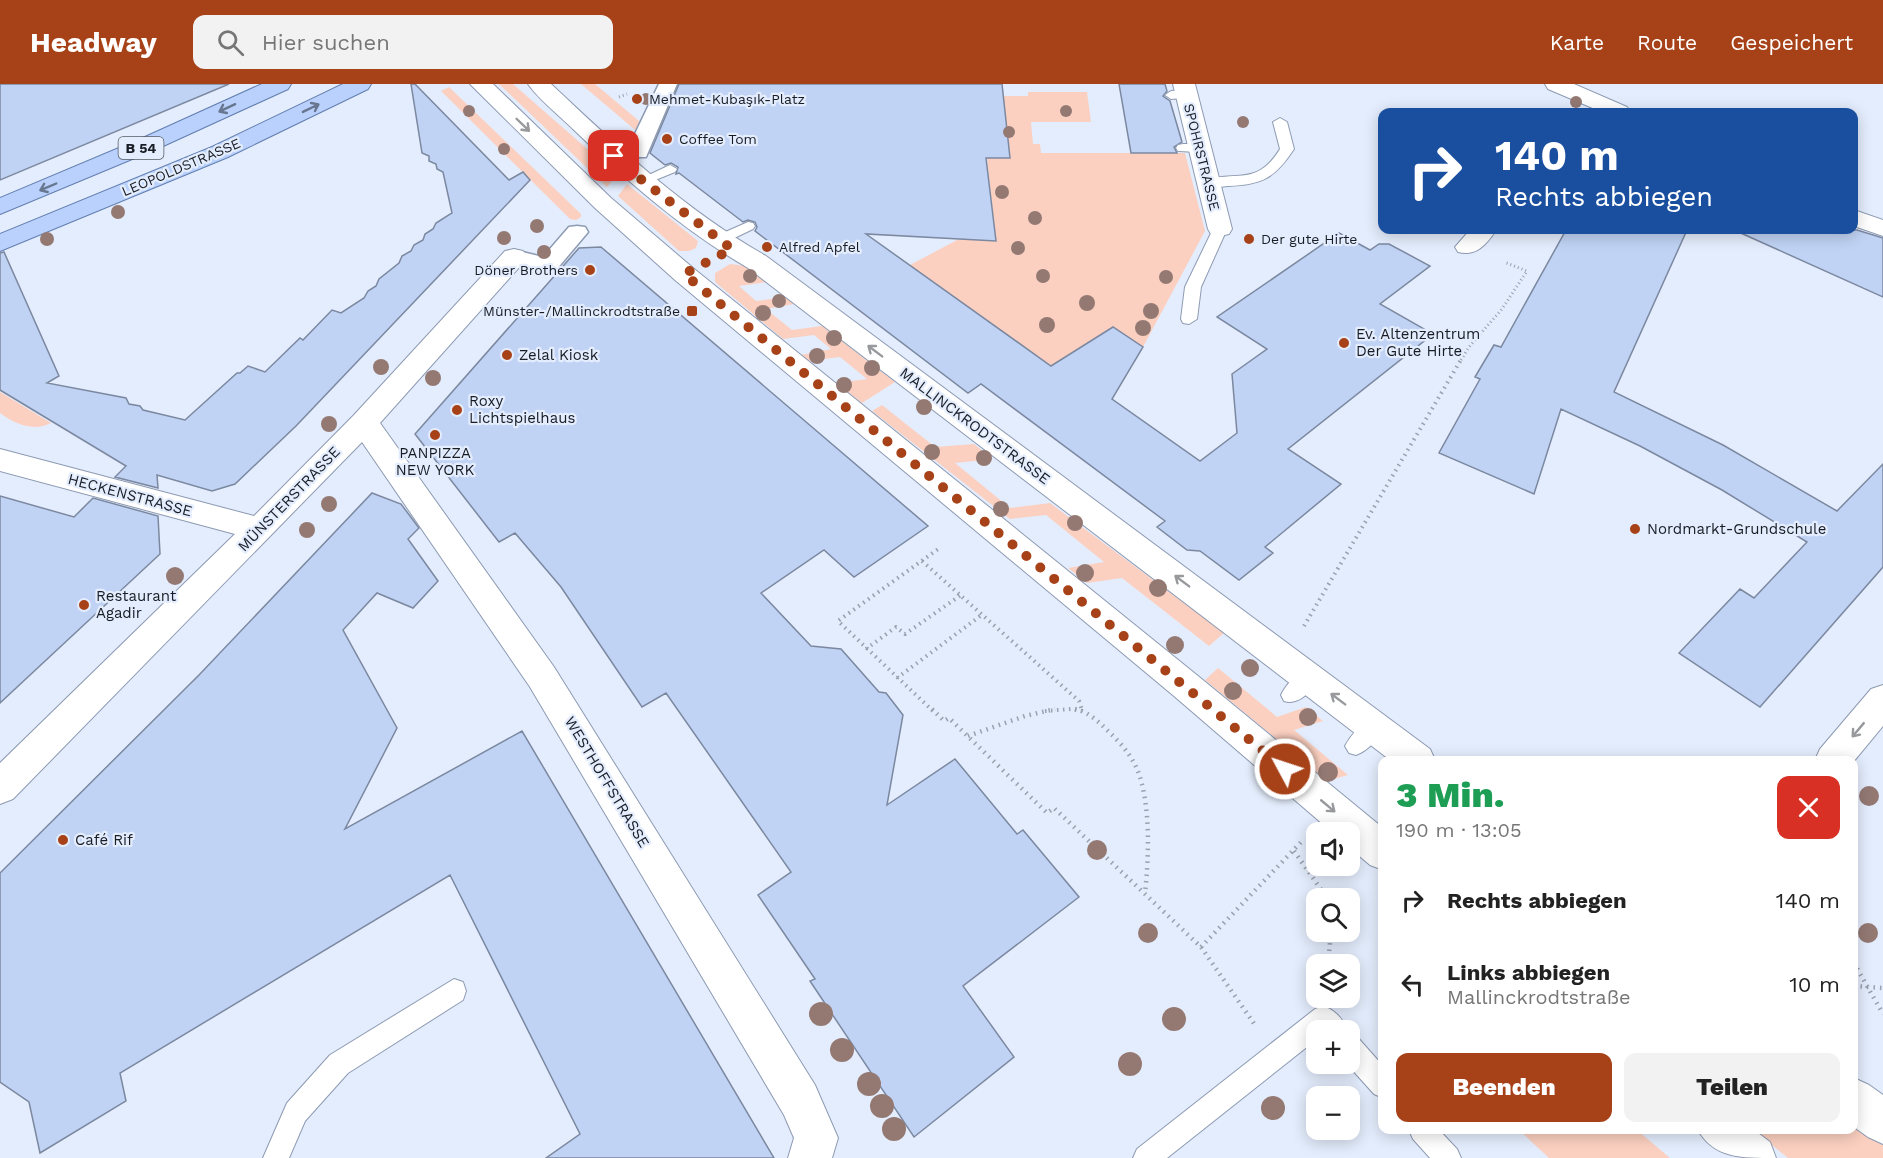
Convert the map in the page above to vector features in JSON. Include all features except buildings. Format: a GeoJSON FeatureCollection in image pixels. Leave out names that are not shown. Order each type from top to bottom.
{"type":"FeatureCollection","features":[{"type":"Feature","properties":{"kind":"main road","name":"B 54"},"geometry":{"type":"LineString","coordinates":[[0,207],[153,142],[280,84]]}},
{"type":"Feature","properties":{"kind":"main road","name":"LEOPOLDSTRASSE"},"geometry":{"type":"LineString","coordinates":[[0,243],[220,152],[360,84]]}},
{"type":"Feature","properties":{"kind":"main road","name":"MALLINCKRODTSTRASSE"},"geometry":{"type":"LineString","coordinates":[[481,84],[603,202],[716,252],[757,262],[1365,736],[1408,756]]}},
{"type":"Feature","properties":{"kind":"main road","name":"MALLINCKRODTSTRASSE"},"geometry":{"type":"LineString","coordinates":[[539,84],[716,252],[1186,686],[1372,834]]}},
{"type":"Feature","properties":{"kind":"main road"},"geometry":{"type":"LineString","coordinates":[[1556,84],[1610,108]]}},
{"type":"Feature","properties":{"kind":"main road","name":"SPOHRSTRASSE"},"geometry":{"type":"LineString","coordinates":[[1180,91],[1191,148],[1209,183],[1220,229]]}},
{"type":"Feature","properties":{"kind":"main road"},"geometry":{"type":"LineString","coordinates":[[1858,219],[1883,229]]}},
{"type":"Feature","properties":{"kind":"main road"},"geometry":{"type":"LineString","coordinates":[[1467,247],[1480,234]]}},
{"type":"Feature","properties":{"kind":"main road","name":"MÜNSTERSTRASSE"},"geometry":{"type":"LineString","coordinates":[[0,787],[260,530],[364,422],[514,257]]}},
{"type":"Feature","properties":{"kind":"main road","name":"WESTHOFFSTRASSE"},"geometry":{"type":"LineString","coordinates":[[364,422],[542,677],[800,1100],[816,1138],[810,1158]]}},
{"type":"Feature","properties":{"kind":"main road","name":"HECKENSTRASSE"},"geometry":{"type":"LineString","coordinates":[[1,461],[260,530]]}},
{"type":"Feature","properties":{"kind":"main road"},"geometry":{"type":"LineString","coordinates":[[1836,756],[1883,700]]}},
{"type":"Feature","properties":{"kind":"main road"},"geometry":{"type":"LineString","coordinates":[[1858,1103],[1883,1122]]}},
{"type":"Feature","properties":{"kind":"main road"},"geometry":{"type":"LineString","coordinates":[[1725,1134],[1754,1158]]}},
{"type":"Feature","properties":{"kind":"street"},"geometry":{"type":"LineString","coordinates":[[639,153],[653,106],[668,84]]}},
{"type":"Feature","properties":{"kind":"street","name":"MÜNSTERSTRASSE"},"geometry":{"type":"LineString","coordinates":[[514,257],[548,265],[577,232]]}},
{"type":"Feature","properties":{"kind":"lane"},"geometry":{"type":"LineString","coordinates":[[1209,183],[1258,179],[1276,168],[1287,148],[1280,122]]}},
{"type":"Feature","properties":{"kind":"lane"},"geometry":{"type":"LineString","coordinates":[[643,181],[670,169]]}},
{"type":"Feature","properties":{"kind":"lane"},"geometry":{"type":"LineString","coordinates":[[1189,319],[1193,286],[1220,229]]}},
{"type":"Feature","properties":{"kind":"lane"},"geometry":{"type":"LineString","coordinates":[[276,1158],[296,1112],[339,1064],[454,991]]}},
{"type":"Feature","properties":{"kind":"lane"},"geometry":{"type":"LineString","coordinates":[[1146,1158],[1306,1032]]}},
{"type":"Feature","properties":{"kind":"lane"},"geometry":{"type":"LineString","coordinates":[[1360,1059],[1378,1079]]}},
{"type":"Feature","properties":{"kind":"lane"},"geometry":{"type":"LineString","coordinates":[[1426,1134],[1448,1158]]}},
{"type":"Feature","properties":{"kind":"path"},"geometry":{"type":"LineString","coordinates":[[1303,628],[1469,347],[1502,309],[1527,271],[1467,247]]}},
{"type":"Feature","properties":{"kind":"path"},"geometry":{"type":"LineString","coordinates":[[941,547],[838,621],[944,722],[949,718],[1047,813],[1054,808],[1201,947],[1276,1056]]}},
{"type":"Feature","properties":{"kind":"path"},"geometry":{"type":"LineString","coordinates":[[922,561],[1079,701],[1082,710]]}},
{"type":"Feature","properties":{"kind":"path"},"geometry":{"type":"LineString","coordinates":[[866,649],[896,627],[905,634],[961,595]]}},
{"type":"Feature","properties":{"kind":"path"},"geometry":{"type":"LineString","coordinates":[[897,678],[983,614]]}},
{"type":"Feature","properties":{"kind":"path"},"geometry":{"type":"LineString","coordinates":[[968,736],[1006,720],[1039,712],[1082,710],[1099,721],[1137,769],[1149,871],[1145,893]]}},
{"type":"Feature","properties":{"kind":"path"},"geometry":{"type":"LineString","coordinates":[[1201,947],[1306,836]]}},
{"type":"Feature","properties":{"kind":"path"},"geometry":{"type":"LineString","coordinates":[[1294,851],[1320,888]]}},
{"type":"Feature","properties":{"kind":"path"},"geometry":{"type":"LineString","coordinates":[[1858,970],[1883,1014]]}},
{"type":"Feature","properties":{"kind":"path"},"geometry":{"type":"LineString","coordinates":[[1858,987],[1883,988]]}},
{"type":"Feature","properties":{"kind":"shaded area"},"geometry":{"type":"Polygon","coordinates":[[[499,84],[513,84],[617,175],[607,187],[499,84]]]}},
{"type":"Feature","properties":{"kind":"shaded area"},"geometry":{"type":"Polygon","coordinates":[[[581,84],[595,84],[645,126],[638,130],[634,129],[581,84]]]}},
{"type":"Feature","properties":{"kind":"shaded area"},"geometry":{"type":"Polygon","coordinates":[[[449,87],[581,214],[581,217],[576,220],[570,219],[441,91],[449,87]]]}},
{"type":"Feature","properties":{"kind":"shaded area"},"geometry":{"type":"Polygon","coordinates":[[[1028,92],[1087,92],[1091,122],[1031,122],[1033,144],[1040,144],[1041,153],[1185,153],[1205,231],[1143,347],[1112,327],[1075,351],[1055,369],[910,265],[959,239],[996,241],[987,158],[1010,157],[1009,144],[986,144],[981,96],[1028,96],[1028,92]]]}},
{"type":"Feature","properties":{"kind":"shaded area"},"geometry":{"type":"Polygon","coordinates":[[[627,184],[698,241],[696,248],[679,251],[618,196],[627,184]]]}},
{"type":"Feature","properties":{"kind":"shaded area"},"geometry":{"type":"Polygon","coordinates":[[[730,264],[746,266],[767,282],[739,286],[756,301],[785,297],[794,304],[766,309],[792,330],[822,326],[895,382],[862,403],[836,383],[867,379],[840,357],[809,361],[801,355],[831,349],[814,335],[783,339],[715,282],[715,273],[730,264]]]}},
{"type":"Feature","properties":{"kind":"shaded area"},"geometry":{"type":"Polygon","coordinates":[[[0,392],[51,423],[31,427],[6,417],[0,413],[0,392]]]}},
{"type":"Feature","properties":{"kind":"shaded area"},"geometry":{"type":"Polygon","coordinates":[[[882,405],[935,447],[974,444],[993,459],[955,463],[1010,508],[1050,503],[1224,633],[1209,646],[1122,578],[1087,583],[1068,568],[1104,562],[1046,515],[1010,519],[872,411],[882,405]]]}},
{"type":"Feature","properties":{"kind":"shaded area"},"geometry":{"type":"Polygon","coordinates":[[[1218,668],[1277,717],[1306,707],[1323,721],[1294,730],[1348,775],[1327,781],[1205,680],[1218,668]]]}},
{"type":"Feature","properties":{"kind":"shaded area"},"geometry":{"type":"Polygon","coordinates":[[[1858,1124],[1883,1144],[1883,1158],[1788,1158],[1758,1134],[1858,1134],[1858,1124]]]}},
{"type":"Feature","properties":{"kind":"shaded area"},"geometry":{"type":"Polygon","coordinates":[[[1523,1134],[1642,1134],[1670,1158],[1549,1158],[1523,1134]]]}},
{"type":"Feature","properties":{"kind":"place","name":"Mehmet-Kubaşık-Platz"},"geometry":{"type":"Point","coordinates":[637,99]}},
{"type":"Feature","properties":{"kind":"place","name":"Coffee Tom"},"geometry":{"type":"Point","coordinates":[667,139]}},
{"type":"Feature","properties":{"kind":"place","name":"Der gute Hirte"},"geometry":{"type":"Point","coordinates":[1249,239]}},
{"type":"Feature","properties":{"kind":"place","name":"Alfred Apfel"},"geometry":{"type":"Point","coordinates":[767,247]}},
{"type":"Feature","properties":{"kind":"place","name":"Döner Brothers"},"geometry":{"type":"Point","coordinates":[590,270]}},
{"type":"Feature","properties":{"kind":"place","name":"Münster-/Mallinckrodtstraße"},"geometry":{"type":"Point","coordinates":[692,311]}},
{"type":"Feature","properties":{"kind":"place","name":"Ev. Altenzentrum Der Gute Hirte"},"geometry":{"type":"Point","coordinates":[1344,343]}},
{"type":"Feature","properties":{"kind":"place","name":"Zelal Kiosk"},"geometry":{"type":"Point","coordinates":[507,355]}},
{"type":"Feature","properties":{"kind":"place","name":"Roxy Lichtspielhaus"},"geometry":{"type":"Point","coordinates":[457,410]}},
{"type":"Feature","properties":{"kind":"place","name":"PANPIZZA NEW YORK"},"geometry":{"type":"Point","coordinates":[435,435]}},
{"type":"Feature","properties":{"kind":"place","name":"Nordmarkt-Grundschule"},"geometry":{"type":"Point","coordinates":[1635,529]}},
{"type":"Feature","properties":{"kind":"place","name":"Restaurant Agadir"},"geometry":{"type":"Point","coordinates":[84,605]}},
{"type":"Feature","properties":{"kind":"place","name":"Café Rif"},"geometry":{"type":"Point","coordinates":[63,840]}},
{"type":"Feature","properties":{"kind":"route"},"geometry":{"type":"LineString","coordinates":[[614,156],[732,249],[684,274],[1285,769]]}}]}
